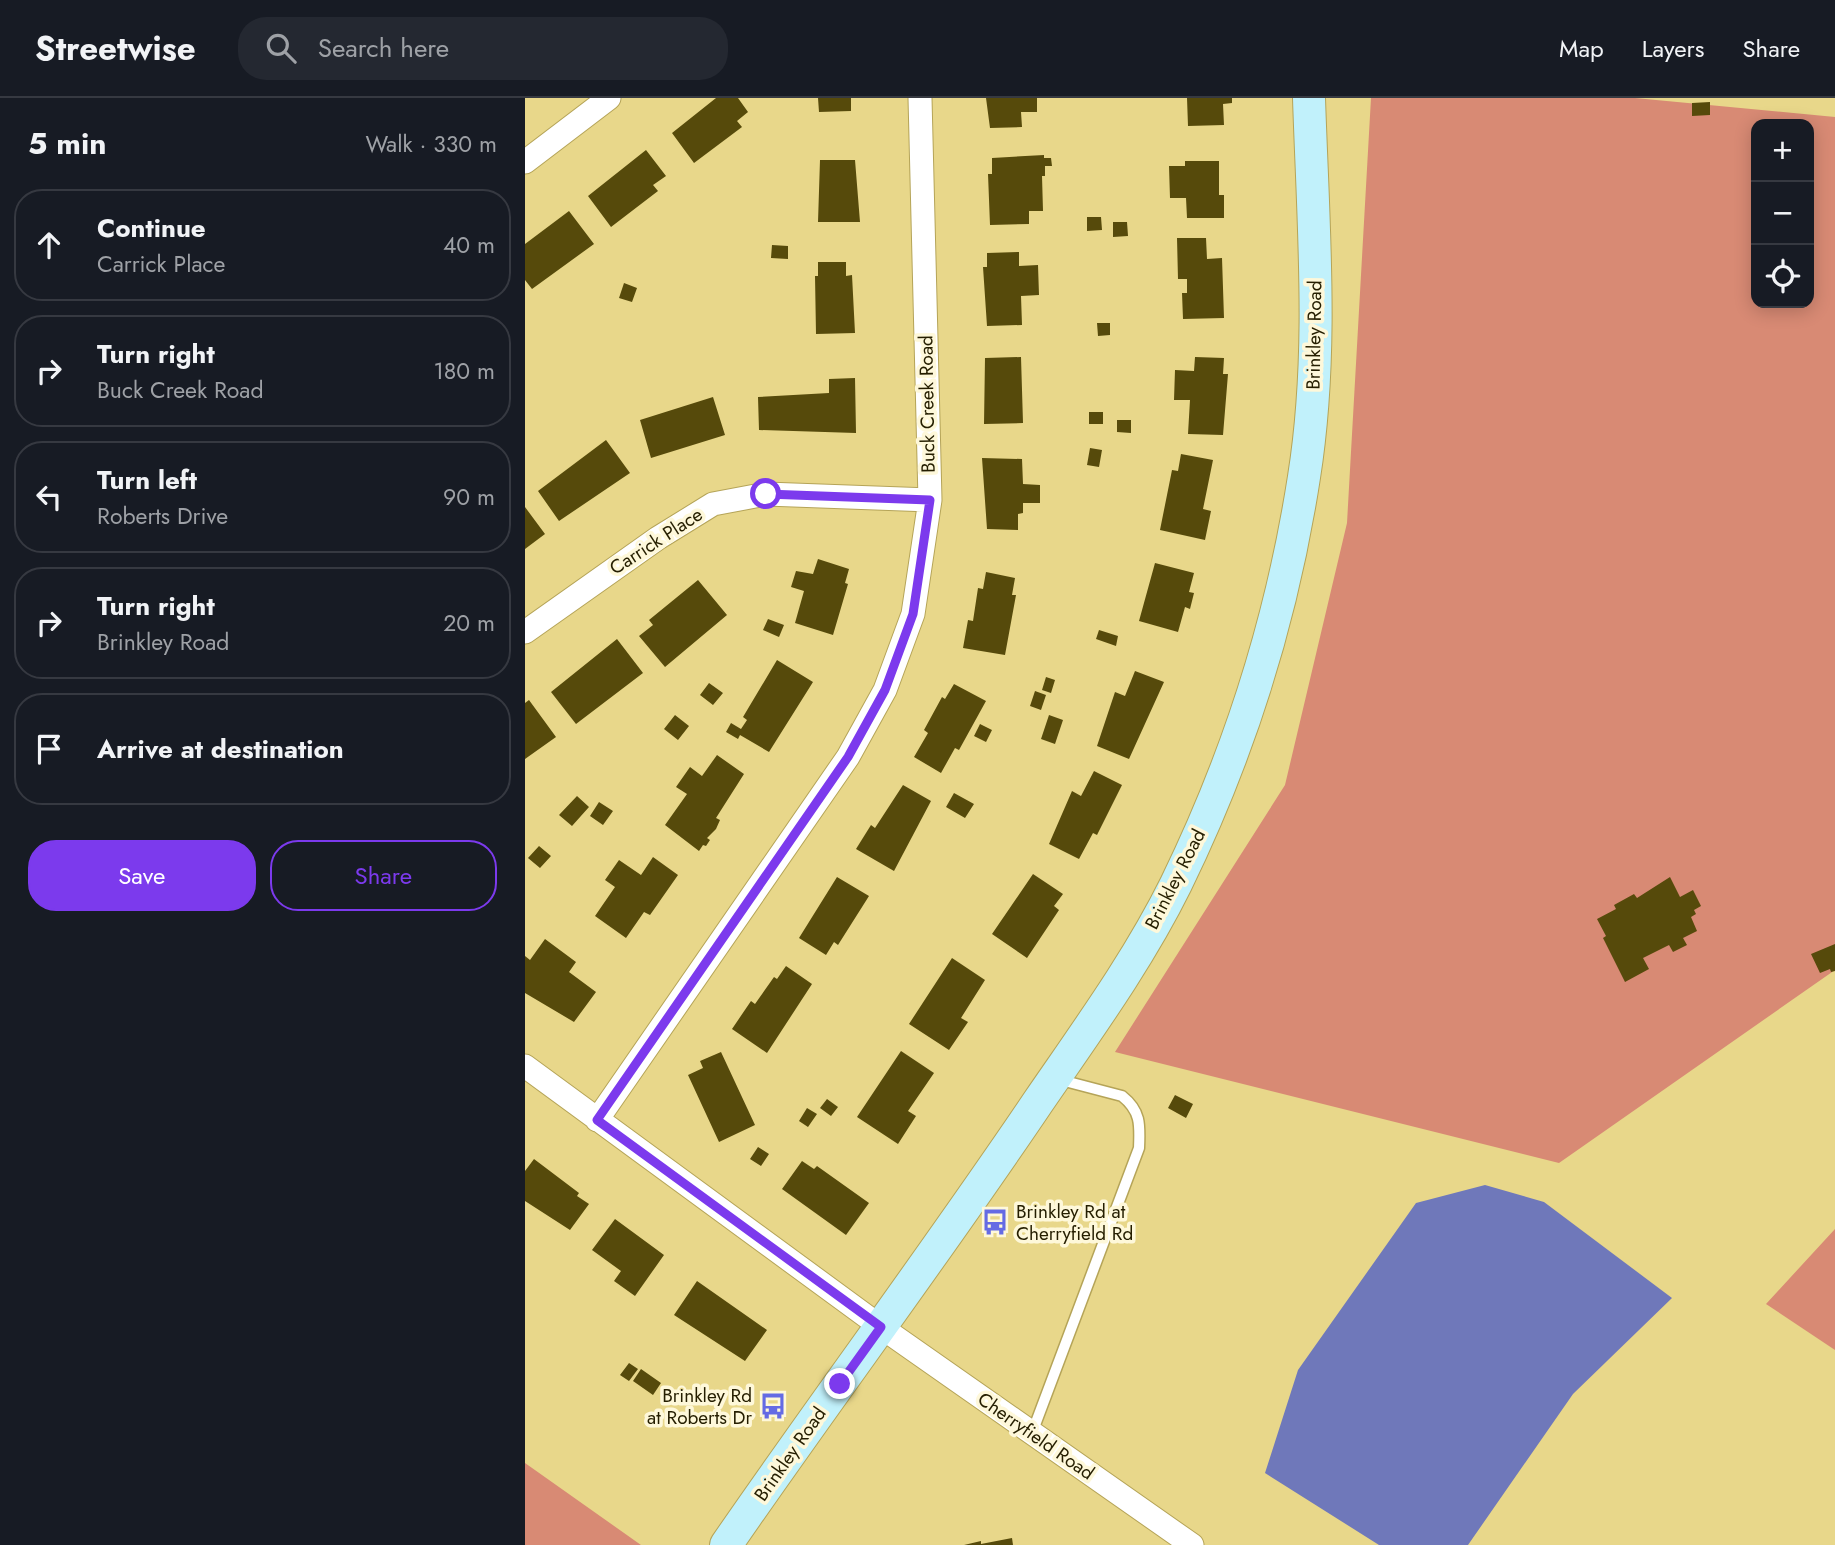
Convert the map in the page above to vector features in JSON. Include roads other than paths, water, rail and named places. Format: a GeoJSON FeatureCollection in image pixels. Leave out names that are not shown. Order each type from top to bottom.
{"type":"FeatureCollection","features":[{"type":"Feature","properties":{"kind":"main road","name":"Brinkley Road"},"geometry":{"type":"LineString","coordinates":[[726,1545],[1054,1078],[1153,924],[1209,812],[1259,681],[1286,578],[1304,478],[1315,362],[1316,279],[1309,98]]}},
{"type":"Feature","properties":{"kind":"street"},"geometry":{"type":"LineString","coordinates":[[525,162],[609,98]]}},
{"type":"Feature","properties":{"kind":"street","name":"Buck Creek Road"},"geometry":{"type":"LineString","coordinates":[[597,1120],[848,757],[885,690],[913,614],[930,500],[920,98]]}},
{"type":"Feature","properties":{"kind":"street","name":"Carrick Place"},"geometry":{"type":"LineString","coordinates":[[525,632],[658,538],[713,504],[766,494],[930,500]]}},
{"type":"Feature","properties":{"kind":"street","name":"Cherryfield Road"},"geometry":{"type":"LineString","coordinates":[[525,1066],[881,1327],[1192,1545]]}},
{"type":"Feature","properties":{"kind":"lane"},"geometry":{"type":"LineString","coordinates":[[1032,1433],[1139,1148],[1140,1123],[1137,1110],[1131,1102],[1122,1096],[1054,1078]]}},
{"type":"Feature","properties":{"kind":"water"},"geometry":{"type":"Polygon","coordinates":[[[1485,1185],[1544,1202],[1672,1298],[1573,1394],[1468,1545],[1379,1545],[1265,1473],[1298,1370],[1416,1203],[1485,1185]]]}},
{"type":"Feature","properties":{"kind":"place","name":"Brinkley Rd at Cherryfield Rd"},"geometry":{"type":"Point","coordinates":[995,1222]}},
{"type":"Feature","properties":{"kind":"place","name":"Brinkley Rd at Roberts Dr"},"geometry":{"type":"Point","coordinates":[773,1406]}}]}
